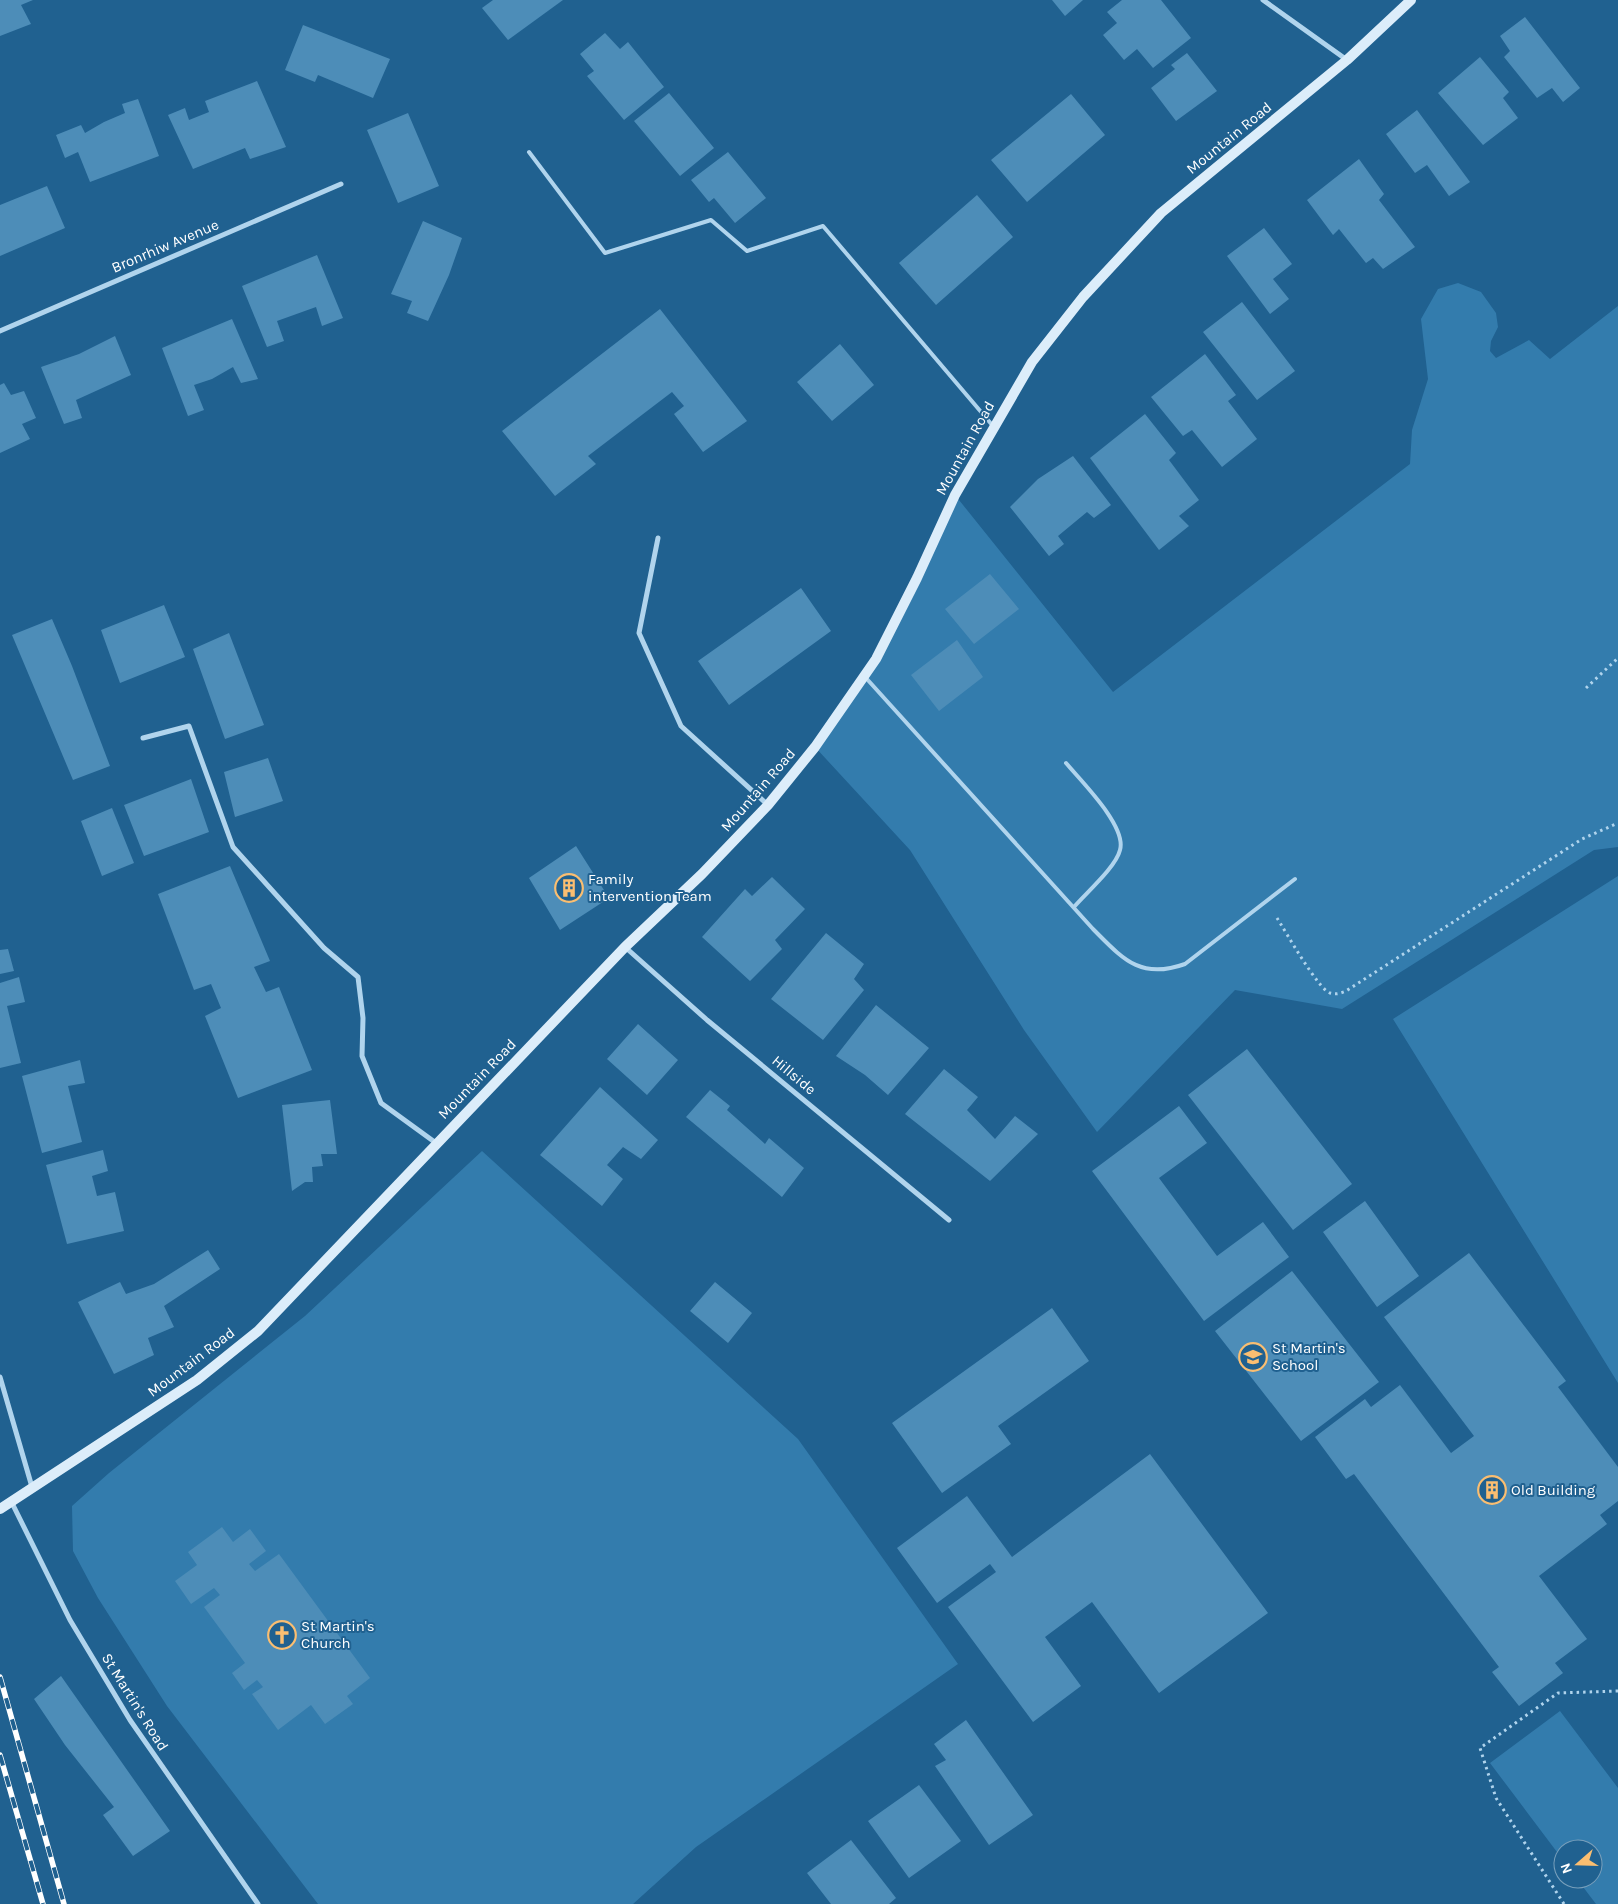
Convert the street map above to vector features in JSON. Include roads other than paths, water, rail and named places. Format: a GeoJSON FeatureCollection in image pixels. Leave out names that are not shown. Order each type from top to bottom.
{"type":"FeatureCollection","features":[{"type":"Feature","properties":{"kind":"main road","name":"Mountain Road"},"geometry":{"type":"LineString","coordinates":[[0,1509],[190,1385],[258,1331],[625,947],[702,874],[768,805],[815,747],[876,658],[955,495],[993,426],[1032,362],[1083,297],[1161,213],[1347,60],[1411,0]]}},
{"type":"Feature","properties":{"kind":"street"},"geometry":{"type":"LineString","coordinates":[[1263,0],[1347,60]]}},
{"type":"Feature","properties":{"kind":"street","name":"Bronrhiw Avenue"},"geometry":{"type":"LineString","coordinates":[[0,331],[341,184]]}},
{"type":"Feature","properties":{"kind":"street"},"geometry":{"type":"LineString","coordinates":[[658,538],[639,633],[681,726],[768,805]]}},
{"type":"Feature","properties":{"kind":"street"},"geometry":{"type":"LineString","coordinates":[[143,738],[189,726],[233,847],[324,948],[358,977],[363,1018],[362,1056],[381,1103],[436,1143]]}},
{"type":"Feature","properties":{"kind":"street","name":"Hillside"},"geometry":{"type":"LineString","coordinates":[[625,947],[707,1020],[949,1220]]}},
{"type":"Feature","properties":{"kind":"street"},"geometry":{"type":"LineString","coordinates":[[0,1377],[32,1488]]}},
{"type":"Feature","properties":{"kind":"street","name":"St Martin's Road"},"geometry":{"type":"LineString","coordinates":[[11,1501],[70,1620],[130,1720],[258,1904]]}},
{"type":"Feature","properties":{"kind":"lane"},"geometry":{"type":"LineString","coordinates":[[529,152],[605,253],[711,220],[747,251],[823,226],[993,426]]}},
{"type":"Feature","properties":{"kind":"lane"},"geometry":{"type":"LineString","coordinates":[[864,676],[1074,907],[1124,960],[1138,968],[1167,970],[1185,964],[1295,880]]}},
{"type":"Feature","properties":{"kind":"lane"},"geometry":{"type":"LineString","coordinates":[[1066,763],[1113,820],[1120,835],[1121,849],[1116,860],[1074,907]]}},
{"type":"Feature","properties":{"kind":"railway"},"geometry":{"type":"LineString","coordinates":[[0,1677],[64,1904]]}},
{"type":"Feature","properties":{"kind":"railway"},"geometry":{"type":"LineString","coordinates":[[0,1755],[43,1904]]}},
{"type":"Feature","properties":{"kind":"place","name":"Family intervention Team"},"geometry":{"type":"Point","coordinates":[569,888]}},
{"type":"Feature","properties":{"kind":"place","name":"St Martin's School"},"geometry":{"type":"Point","coordinates":[1253,1357]}},
{"type":"Feature","properties":{"kind":"place","name":"Old Building"},"geometry":{"type":"Point","coordinates":[1492,1490]}},
{"type":"Feature","properties":{"kind":"place","name":"St Martin's Church"},"geometry":{"type":"Point","coordinates":[282,1635]}}]}
